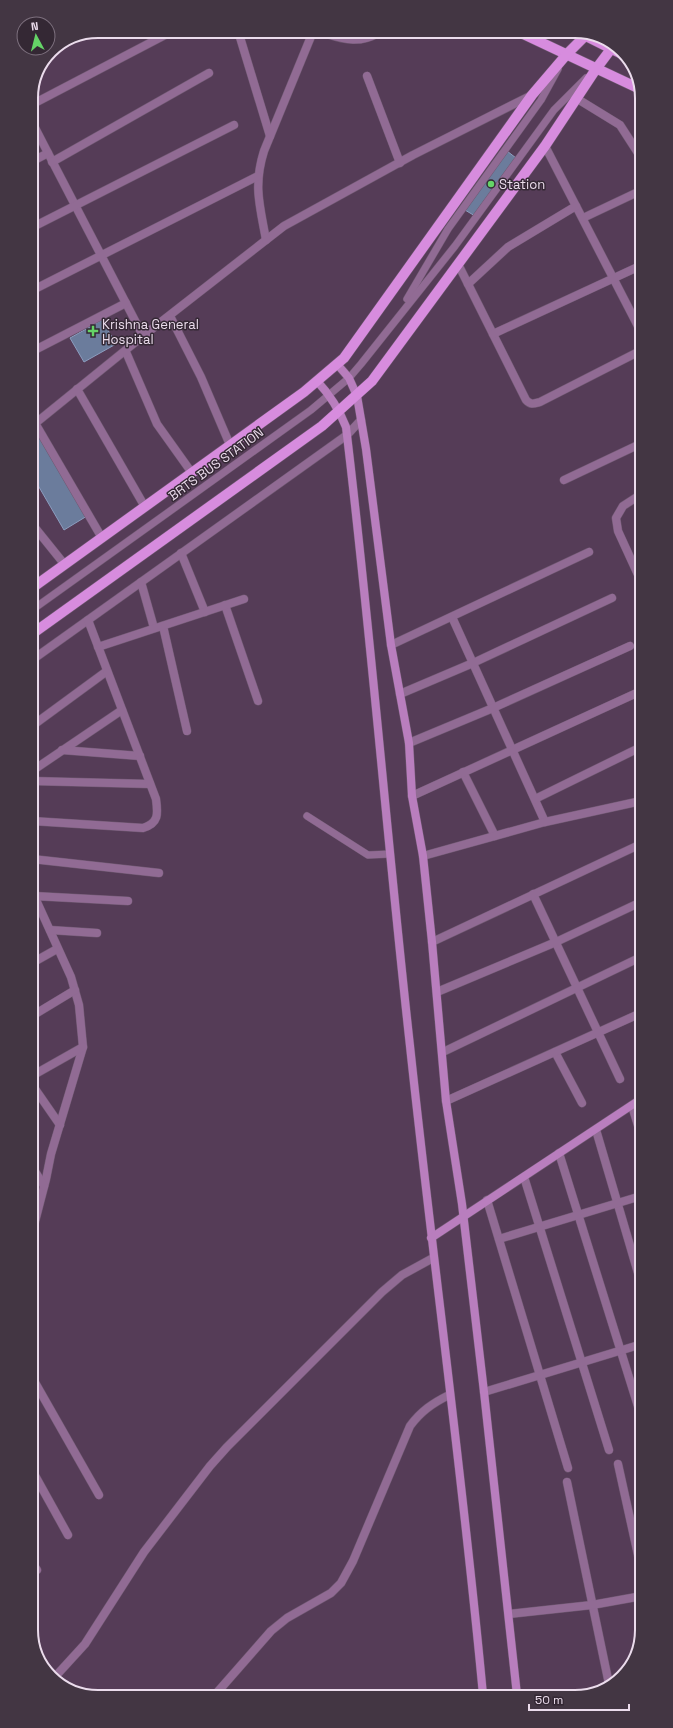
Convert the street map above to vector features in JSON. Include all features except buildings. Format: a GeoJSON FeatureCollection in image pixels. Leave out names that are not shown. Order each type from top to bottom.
{"type":"FeatureCollection","features":[{"type":"Feature","properties":{"kind":"main road"},"geometry":{"type":"LineString","coordinates":[[532,38],[633,85]]}},
{"type":"Feature","properties":{"kind":"main road"},"geometry":{"type":"LineString","coordinates":[[38,584],[317,381],[344,358],[532,95],[567,54],[583,38]]}},
{"type":"Feature","properties":{"kind":"main road"},"geometry":{"type":"LineString","coordinates":[[38,630],[322,426],[372,381],[545,146],[576,98],[611,50]]}},
{"type":"Feature","properties":{"kind":"street"},"geometry":{"type":"LineString","coordinates":[[38,100],[159,38]]}},
{"type":"Feature","properties":{"kind":"street"},"geometry":{"type":"LineString","coordinates":[[240,38],[270,136]]}},
{"type":"Feature","properties":{"kind":"street"},"geometry":{"type":"LineString","coordinates":[[266,240],[258,195],[258,176],[264,151],[310,38]]}},
{"type":"Feature","properties":{"kind":"street"},"geometry":{"type":"LineString","coordinates":[[344,38],[353,40],[370,38]]}},
{"type":"Feature","properties":{"kind":"street"},"geometry":{"type":"LineString","coordinates":[[52,162],[210,73]]}},
{"type":"Feature","properties":{"kind":"street"},"geometry":{"type":"LineString","coordinates":[[367,76],[400,163]]}},
{"type":"Feature","properties":{"kind":"street"},"geometry":{"type":"LineString","coordinates":[[38,420],[284,226],[400,163],[532,95]]}},
{"type":"Feature","properties":{"kind":"street"},"geometry":{"type":"LineString","coordinates":[[576,98],[620,125],[635,148]]}},
{"type":"Feature","properties":{"kind":"street"},"geometry":{"type":"LineString","coordinates":[[38,224],[234,125]]}},
{"type":"Feature","properties":{"kind":"street"},"geometry":{"type":"LineString","coordinates":[[38,134],[143,336]]}},
{"type":"Feature","properties":{"kind":"street"},"geometry":{"type":"LineString","coordinates":[[545,146],[635,320]]}},
{"type":"Feature","properties":{"kind":"street"},"geometry":{"type":"LineString","coordinates":[[38,158],[48,153]]}},
{"type":"Feature","properties":{"kind":"street"},"geometry":{"type":"LineString","coordinates":[[38,287],[101,254],[258,176]]}},
{"type":"Feature","properties":{"kind":"street"},"geometry":{"type":"LineString","coordinates":[[582,218],[635,193]]}},
{"type":"Feature","properties":{"kind":"street"},"geometry":{"type":"LineString","coordinates":[[468,284],[508,247],[576,206]]}},
{"type":"Feature","properties":{"kind":"street"},"geometry":{"type":"LineString","coordinates":[[458,264],[526,400],[530,404],[534,404],[635,354]]}},
{"type":"Feature","properties":{"kind":"street"},"geometry":{"type":"LineString","coordinates":[[493,334],[635,268]]}},
{"type":"Feature","properties":{"kind":"street"},"geometry":{"type":"LineString","coordinates":[[38,349],[126,303]]}},
{"type":"Feature","properties":{"kind":"street"},"geometry":{"type":"LineString","coordinates":[[170,316],[201,377],[230,445]]}},
{"type":"Feature","properties":{"kind":"street"},"geometry":{"type":"LineString","coordinates":[[126,352],[157,424],[192,473]]}},
{"type":"Feature","properties":{"kind":"street"},"geometry":{"type":"LineString","coordinates":[[337,364],[349,378],[357,396],[366,449],[391,645],[409,743],[412,796],[422,856],[432,942],[443,1052],[446,1101],[462,1204],[517,1690]]}},
{"type":"Feature","properties":{"kind":"street"},"geometry":{"type":"LineString","coordinates":[[317,381],[329,394],[346,427],[424,1180],[469,1550],[483,1690]]}},
{"type":"Feature","properties":{"kind":"street"},"geometry":{"type":"LineString","coordinates":[[77,389],[145,506]]}},
{"type":"Feature","properties":{"kind":"street"},"geometry":{"type":"LineString","coordinates":[[38,656],[347,435],[361,420]]}},
{"type":"Feature","properties":{"kind":"street"},"geometry":{"type":"LineString","coordinates":[[38,432],[102,538]]}},
{"type":"Feature","properties":{"kind":"street"},"geometry":{"type":"LineString","coordinates":[[564,480],[635,446]]}},
{"type":"Feature","properties":{"kind":"street"},"geometry":{"type":"LineString","coordinates":[[635,498],[623,506],[616,518],[618,531],[635,568]]}},
{"type":"Feature","properties":{"kind":"street"},"geometry":{"type":"LineString","coordinates":[[38,531],[65,565]]}},
{"type":"Feature","properties":{"kind":"street"},"geometry":{"type":"LineString","coordinates":[[391,645],[590,552]]}},
{"type":"Feature","properties":{"kind":"street"},"geometry":{"type":"LineString","coordinates":[[181,553],[205,612]]}},
{"type":"Feature","properties":{"kind":"street"},"geometry":{"type":"LineString","coordinates":[[141,582],[154,628]]}},
{"type":"Feature","properties":{"kind":"street"},"geometry":{"type":"LineString","coordinates":[[400,694],[473,663],[612,598]]}},
{"type":"Feature","properties":{"kind":"street"},"geometry":{"type":"LineString","coordinates":[[98,647],[244,599]]}},
{"type":"Feature","properties":{"kind":"street"},"geometry":{"type":"LineString","coordinates":[[225,605],[258,701]]}},
{"type":"Feature","properties":{"kind":"street"},"geometry":{"type":"LineString","coordinates":[[452,617],[545,822]]}},
{"type":"Feature","properties":{"kind":"street"},"geometry":{"type":"LineString","coordinates":[[38,821],[143,828],[152,825],[156,819],[158,810],[156,799],[88,620]]}},
{"type":"Feature","properties":{"kind":"street"},"geometry":{"type":"LineString","coordinates":[[162,626],[187,731]]}},
{"type":"Feature","properties":{"kind":"street"},"geometry":{"type":"LineString","coordinates":[[409,743],[494,708],[630,646]]}},
{"type":"Feature","properties":{"kind":"street"},"geometry":{"type":"LineString","coordinates":[[38,722],[107,671]]}},
{"type":"Feature","properties":{"kind":"street"},"geometry":{"type":"LineString","coordinates":[[412,796],[635,695]]}},
{"type":"Feature","properties":{"kind":"street"},"geometry":{"type":"LineString","coordinates":[[38,767],[122,710]]}},
{"type":"Feature","properties":{"kind":"street"},"geometry":{"type":"LineString","coordinates":[[62,750],[140,756]]}},
{"type":"Feature","properties":{"kind":"street"},"geometry":{"type":"LineString","coordinates":[[535,799],[635,750]]}},
{"type":"Feature","properties":{"kind":"street"},"geometry":{"type":"LineString","coordinates":[[463,772],[495,836]]}},
{"type":"Feature","properties":{"kind":"street"},"geometry":{"type":"LineString","coordinates":[[38,781],[150,784]]}},
{"type":"Feature","properties":{"kind":"street"},"geometry":{"type":"LineString","coordinates":[[422,856],[545,822],[635,802]]}},
{"type":"Feature","properties":{"kind":"street"},"geometry":{"type":"LineString","coordinates":[[432,942],[533,894],[635,849]]}},
{"type":"Feature","properties":{"kind":"street"},"geometry":{"type":"LineString","coordinates":[[38,860],[159,872]]}},
{"type":"Feature","properties":{"kind":"street"},"geometry":{"type":"LineString","coordinates":[[38,894],[128,901]]}},
{"type":"Feature","properties":{"kind":"street"},"geometry":{"type":"LineString","coordinates":[[533,894],[620,1079]]}},
{"type":"Feature","properties":{"kind":"street"},"geometry":{"type":"LineString","coordinates":[[437,992],[556,942],[635,905]]}},
{"type":"Feature","properties":{"kind":"street"},"geometry":{"type":"LineString","coordinates":[[38,911],[50,930],[57,949],[71,977],[79,1005],[83,1047],[51,1154],[38,1209]]}},
{"type":"Feature","properties":{"kind":"street"},"geometry":{"type":"LineString","coordinates":[[50,930],[97,933]]}},
{"type":"Feature","properties":{"kind":"street"},"geometry":{"type":"LineString","coordinates":[[38,960],[57,949]]}},
{"type":"Feature","properties":{"kind":"street"},"geometry":{"type":"LineString","coordinates":[[443,1052],[635,960]]}},
{"type":"Feature","properties":{"kind":"street"},"geometry":{"type":"LineString","coordinates":[[38,1012],[75,990]]}},
{"type":"Feature","properties":{"kind":"street"},"geometry":{"type":"LineString","coordinates":[[446,1101],[635,1016]]}},
{"type":"Feature","properties":{"kind":"street"},"geometry":{"type":"LineString","coordinates":[[38,1072],[83,1047]]}},
{"type":"Feature","properties":{"kind":"street"},"geometry":{"type":"LineString","coordinates":[[555,1052],[582,1103]]}},
{"type":"Feature","properties":{"kind":"street"},"geometry":{"type":"LineString","coordinates":[[38,1094],[60,1125]]}},
{"type":"Feature","properties":{"kind":"street"},"geometry":{"type":"LineString","coordinates":[[431,1238],[635,1103]]}},
{"type":"Feature","properties":{"kind":"street"},"geometry":{"type":"LineString","coordinates":[[632,1106],[635,1116]]}},
{"type":"Feature","properties":{"kind":"street"},"geometry":{"type":"LineString","coordinates":[[596,1130],[635,1259]]}},
{"type":"Feature","properties":{"kind":"street"},"geometry":{"type":"LineString","coordinates":[[559,1153],[635,1397]]}},
{"type":"Feature","properties":{"kind":"street"},"geometry":{"type":"LineString","coordinates":[[524,1177],[609,1450]]}},
{"type":"Feature","properties":{"kind":"street"},"geometry":{"type":"LineString","coordinates":[[38,1178],[43,1189]]}},
{"type":"Feature","properties":{"kind":"street"},"geometry":{"type":"LineString","coordinates":[[38,1193],[43,1189]]}},
{"type":"Feature","properties":{"kind":"street"},"geometry":{"type":"LineString","coordinates":[[499,1239],[635,1198]]}},
{"type":"Feature","properties":{"kind":"street"},"geometry":{"type":"LineString","coordinates":[[487,1200],[568,1468]]}},
{"type":"Feature","properties":{"kind":"street"},"geometry":{"type":"LineString","coordinates":[[57,1674],[85,1644],[144,1552],[193,1486],[227,1447],[382,1292],[402,1276],[433,1258]]}},
{"type":"Feature","properties":{"kind":"street"},"geometry":{"type":"LineString","coordinates":[[484,1392],[635,1346]]}},
{"type":"Feature","properties":{"kind":"street"},"geometry":{"type":"LineString","coordinates":[[38,1388],[98,1495]]}},
{"type":"Feature","properties":{"kind":"street"},"geometry":{"type":"LineString","coordinates":[[219,1690],[271,1631],[287,1618],[331,1593],[341,1583],[353,1561],[410,1426],[416,1417],[431,1404],[449,1395]]}},
{"type":"Feature","properties":{"kind":"street"},"geometry":{"type":"LineString","coordinates":[[618,1464],[635,1541]]}},
{"type":"Feature","properties":{"kind":"street"},"geometry":{"type":"LineString","coordinates":[[38,1481],[68,1535]]}},
{"type":"Feature","properties":{"kind":"street"},"geometry":{"type":"LineString","coordinates":[[567,1482],[608,1680]]}},
{"type":"Feature","properties":{"kind":"street"},"geometry":{"type":"LineString","coordinates":[[509,1614],[592,1606],[635,1597]]}},
{"type":"Feature","properties":{"kind":"lane"},"geometry":{"type":"LineString","coordinates":[[396,318],[448,229],[541,100],[567,54]]}},
{"type":"Feature","properties":{"kind":"lane"},"geometry":{"type":"LineString","coordinates":[[396,318],[455,246],[554,110],[596,69]]}},
{"type":"Feature","properties":{"kind":"lane","name":"BRTS BUS STATION"},"geometry":{"type":"LineString","coordinates":[[38,606],[311,410],[349,378],[396,318]]}},
{"type":"Feature","properties":{"kind":"lane"},"geometry":{"type":"LineString","coordinates":[[307,816],[368,855],[390,854]]}},
{"type":"Feature","properties":{"kind":"place","name":"Station"},"geometry":{"type":"Point","coordinates":[491,184]}},
{"type":"Feature","properties":{"kind":"place","name":"Krishna General Hospital"},"geometry":{"type":"Point","coordinates":[93,331]}}]}
